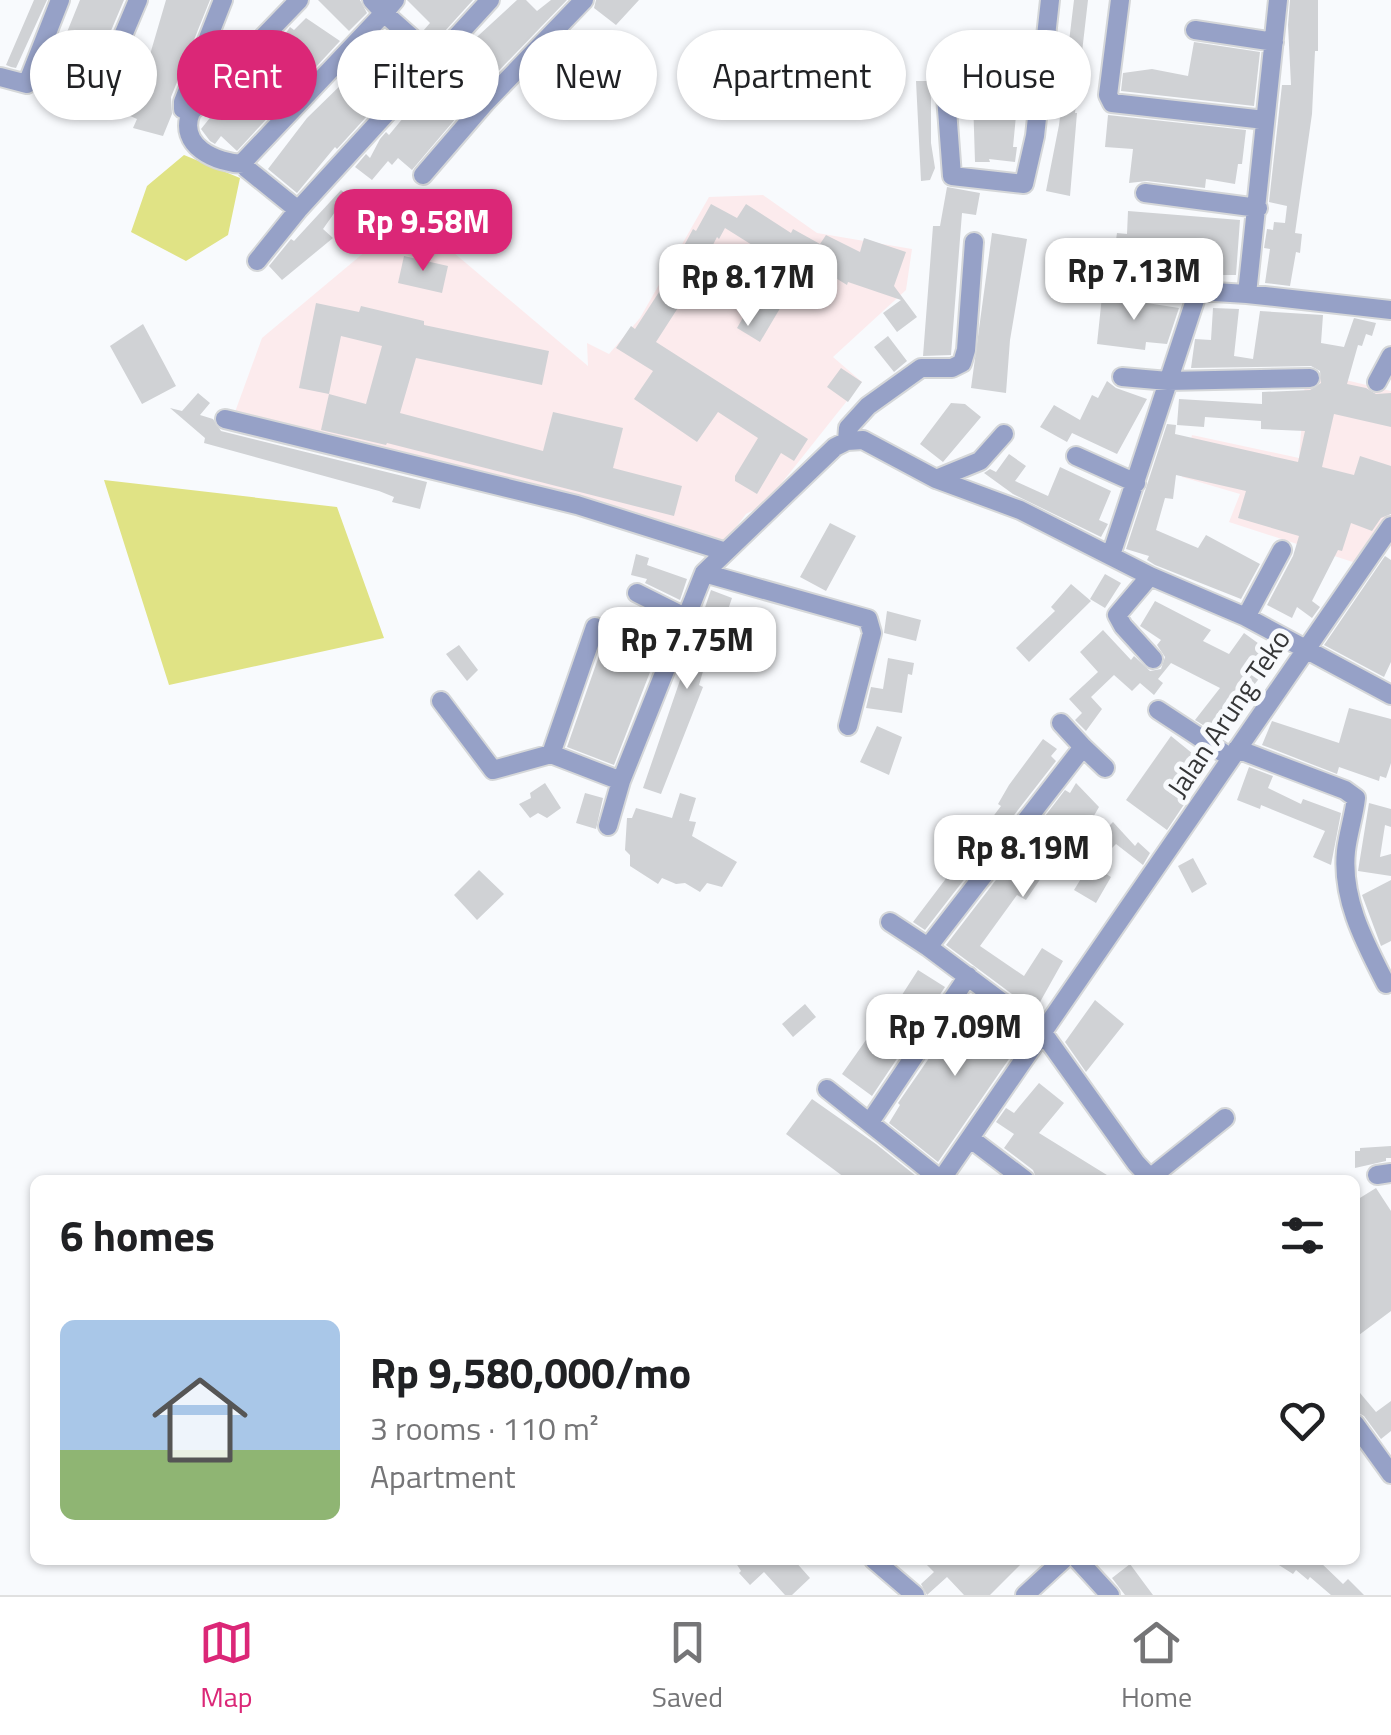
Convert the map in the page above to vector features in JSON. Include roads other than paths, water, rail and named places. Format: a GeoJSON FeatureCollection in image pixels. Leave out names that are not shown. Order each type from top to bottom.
{"type":"FeatureCollection","features":[{"type":"Feature","properties":{"kind":"street"},"geometry":{"type":"LineString","coordinates":[[0,77],[27,84],[60,0]]}},
{"type":"Feature","properties":{"kind":"street"},"geometry":{"type":"LineString","coordinates":[[125,30],[138,0]]}},
{"type":"Feature","properties":{"kind":"street"},"geometry":{"type":"LineString","coordinates":[[211,30],[223,0]]}},
{"type":"Feature","properties":{"kind":"street"},"geometry":{"type":"LineString","coordinates":[[271,30],[300,0]]}},
{"type":"Feature","properties":{"kind":"street"},"geometry":{"type":"LineString","coordinates":[[462,30],[490,0]]}},
{"type":"Feature","properties":{"kind":"street"},"geometry":{"type":"LineString","coordinates":[[499,90],[584,0]]}},
{"type":"Feature","properties":{"kind":"street"},"geometry":{"type":"LineString","coordinates":[[1047,30],[1050,0]]}},
{"type":"Feature","properties":{"kind":"street"},"geometry":{"type":"LineString","coordinates":[[1120,0],[1108,94],[1112,103],[1264,120]]}},
{"type":"Feature","properties":{"kind":"street"},"geometry":{"type":"LineString","coordinates":[[1247,294],[1278,0]]}},
{"type":"Feature","properties":{"kind":"street"},"geometry":{"type":"LineString","coordinates":[[244,164],[384,4],[409,30]]}},
{"type":"Feature","properties":{"kind":"street"},"geometry":{"type":"LineString","coordinates":[[1194,30],[1274,42]]}},
{"type":"Feature","properties":{"kind":"street"},"geometry":{"type":"LineString","coordinates":[[189,120],[186,132],[191,142],[217,158],[244,164],[298,210]]}},
{"type":"Feature","properties":{"kind":"street"},"geometry":{"type":"LineString","coordinates":[[257,261],[379,120]]}},
{"type":"Feature","properties":{"kind":"street"},"geometry":{"type":"LineString","coordinates":[[423,175],[472,120]]}},
{"type":"Feature","properties":{"kind":"street"},"geometry":{"type":"LineString","coordinates":[[948,120],[952,176],[1024,184],[1037,120]]}},
{"type":"Feature","properties":{"kind":"street"},"geometry":{"type":"LineString","coordinates":[[1146,193],[1258,208]]}},
{"type":"Feature","properties":{"kind":"street"},"geometry":{"type":"LineString","coordinates":[[847,441],[848,428],[868,406],[922,368],[952,368],[962,363],[974,242]]}},
{"type":"Feature","properties":{"kind":"street"},"geometry":{"type":"LineString","coordinates":[[1141,288],[1247,294],[1391,310]]}},
{"type":"Feature","properties":{"kind":"street"},"geometry":{"type":"LineString","coordinates":[[1111,555],[1198,291]]}},
{"type":"Feature","properties":{"kind":"street"},"geometry":{"type":"LineString","coordinates":[[1377,382],[1391,356]]}},
{"type":"Feature","properties":{"kind":"street"},"geometry":{"type":"LineString","coordinates":[[1122,377],[1168,381],[1310,378]]}},
{"type":"Feature","properties":{"kind":"street"},"geometry":{"type":"LineString","coordinates":[[225,419],[577,505],[723,551]]}},
{"type":"Feature","properties":{"kind":"street"},"geometry":{"type":"LineString","coordinates":[[936,480],[980,460],[1004,434]]}},
{"type":"Feature","properties":{"kind":"street"},"geometry":{"type":"LineString","coordinates":[[608,826],[621,781],[704,573],[723,551],[847,441],[862,440],[936,480],[1020,510],[1389,689]]}},
{"type":"Feature","properties":{"kind":"street"},"geometry":{"type":"LineString","coordinates":[[1076,456],[1136,483]]}},
{"type":"Feature","properties":{"kind":"street","name":"Jalan Arung Teko"},"geometry":{"type":"LineString","coordinates":[[946,1175],[1391,526]]}},
{"type":"Feature","properties":{"kind":"street"},"geometry":{"type":"LineString","coordinates":[[1246,617],[1282,550]]}},
{"type":"Feature","properties":{"kind":"street"},"geometry":{"type":"LineString","coordinates":[[704,573],[868,619],[872,634],[848,726]]}},
{"type":"Feature","properties":{"kind":"street"},"geometry":{"type":"LineString","coordinates":[[1150,576],[1117,615],[1152,659]]}},
{"type":"Feature","properties":{"kind":"street"},"geometry":{"type":"LineString","coordinates":[[637,593],[684,617]]}},
{"type":"Feature","properties":{"kind":"street"},"geometry":{"type":"LineString","coordinates":[[551,754],[595,627]]}},
{"type":"Feature","properties":{"kind":"street"},"geometry":{"type":"LineString","coordinates":[[442,700],[494,770],[551,754],[621,781]]}},
{"type":"Feature","properties":{"kind":"street"},"geometry":{"type":"LineString","coordinates":[[1158,710],[1234,754],[1344,790],[1356,798],[1346,852],[1346,878],[1359,930],[1386,984]]}},
{"type":"Feature","properties":{"kind":"street"},"geometry":{"type":"LineString","coordinates":[[1062,723],[1105,768]]}},
{"type":"Feature","properties":{"kind":"street"},"geometry":{"type":"LineString","coordinates":[[928,947],[1083,747]]}},
{"type":"Feature","properties":{"kind":"street"},"geometry":{"type":"LineString","coordinates":[[890,922],[1043,1034],[1147,1175]]}},
{"type":"Feature","properties":{"kind":"street"},"geometry":{"type":"LineString","coordinates":[[870,1122],[968,976]]}},
{"type":"Feature","properties":{"kind":"street"},"geometry":{"type":"LineString","coordinates":[[828,1089],[936,1175]]}},
{"type":"Feature","properties":{"kind":"street"},"geometry":{"type":"LineString","coordinates":[[1156,1175],[1225,1118]]}},
{"type":"Feature","properties":{"kind":"street"},"geometry":{"type":"LineString","coordinates":[[971,1140],[1018,1175]]}},
{"type":"Feature","properties":{"kind":"street"},"geometry":{"type":"LineString","coordinates":[[1127,1175],[1136,1163]]}},
{"type":"Feature","properties":{"kind":"street"},"geometry":{"type":"LineString","coordinates":[[1360,1431],[1391,1474]]}},
{"type":"Feature","properties":{"kind":"street"},"geometry":{"type":"LineString","coordinates":[[880,1565],[915,1595]]}},
{"type":"Feature","properties":{"kind":"street"},"geometry":{"type":"LineString","coordinates":[[1026,1595],[1058,1565]]}},
{"type":"Feature","properties":{"kind":"street"},"geometry":{"type":"LineString","coordinates":[[1083,1565],[1110,1595]]}}]}
